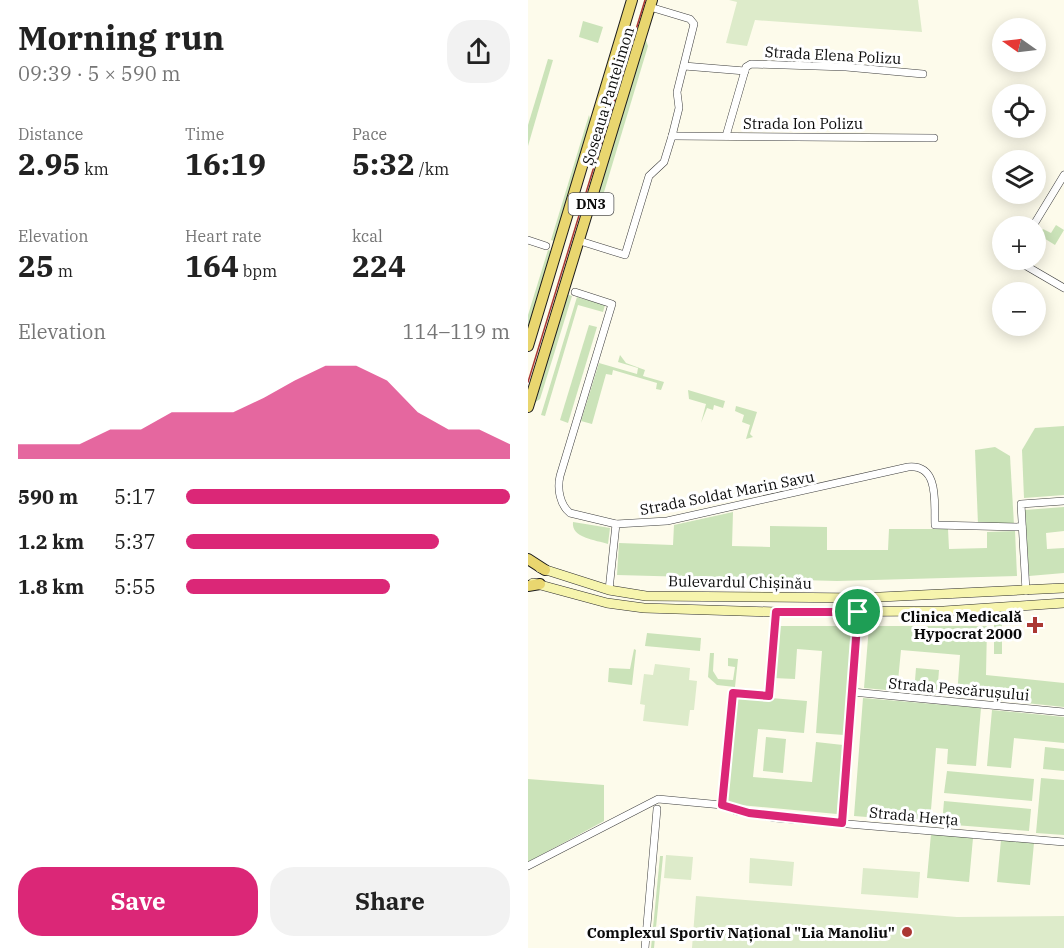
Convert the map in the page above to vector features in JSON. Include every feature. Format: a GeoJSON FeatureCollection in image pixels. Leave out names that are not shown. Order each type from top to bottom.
{"type":"FeatureCollection","features":[{"type":"Feature","properties":{"kind":"main road","name":"Șoseaua Pantelimon"},"geometry":{"type":"LineString","coordinates":[[528,346],[632,0]]}},
{"type":"Feature","properties":{"kind":"main road","name":"Șoseaua Pantelimon"},"geometry":{"type":"LineString","coordinates":[[528,408],[651,3]]}},
{"type":"Feature","properties":{"kind":"main road"},"geometry":{"type":"LineString","coordinates":[[528,561],[545,570]]}},
{"type":"Feature","properties":{"kind":"main road","name":"Bulevardul Chișinău"},"geometry":{"type":"LineString","coordinates":[[545,570],[609,590],[646,596],[860,598],[1064,588]]}},
{"type":"Feature","properties":{"kind":"main road"},"geometry":{"type":"LineString","coordinates":[[528,584],[540,584]]}},
{"type":"Feature","properties":{"kind":"main road","name":"Bulevardul Chișinău"},"geometry":{"type":"LineString","coordinates":[[540,584],[629,607],[858,612],[956,610],[1064,603]]}},
{"type":"Feature","properties":{"kind":"street"},"geometry":{"type":"LineString","coordinates":[[580,241],[625,255],[649,176],[664,162],[672,136],[679,108],[676,92],[695,28],[693,21],[651,3]]}},
{"type":"Feature","properties":{"kind":"street","name":"Strada Elena Polizu"},"geometry":{"type":"LineString","coordinates":[[726,136],[744,70],[751,64],[846,67],[923,74]]}},
{"type":"Feature","properties":{"kind":"street","name":"Strada Elena Polizu"},"geometry":{"type":"LineString","coordinates":[[684,66],[744,70]]}},
{"type":"Feature","properties":{"kind":"street","name":"Strada Ion Polizu"},"geometry":{"type":"LineString","coordinates":[[672,136],[934,138]]}},
{"type":"Feature","properties":{"kind":"street"},"geometry":{"type":"LineString","coordinates":[[1040,216],[1064,175]]}},
{"type":"Feature","properties":{"kind":"street"},"geometry":{"type":"LineString","coordinates":[[528,240],[546,246]]}},
{"type":"Feature","properties":{"kind":"street"},"geometry":{"type":"LineString","coordinates":[[1033,270],[1064,288]]}},
{"type":"Feature","properties":{"kind":"street","name":"Strada Soldat Marin Savu"},"geometry":{"type":"LineString","coordinates":[[575,292],[612,304],[560,476],[560,495],[564,509],[570,513],[616,524],[667,521],[906,467],[919,467],[930,476],[935,525],[1022,527]]}},
{"type":"Feature","properties":{"kind":"street"},"geometry":{"type":"LineString","coordinates":[[1026,591],[1021,504],[1064,501]]}},
{"type":"Feature","properties":{"kind":"street"},"geometry":{"type":"LineString","coordinates":[[609,590],[616,524]]}},
{"type":"Feature","properties":{"kind":"street"},"geometry":{"type":"LineString","coordinates":[[540,584],[545,570]]}},
{"type":"Feature","properties":{"kind":"street"},"geometry":{"type":"LineString","coordinates":[[722,805],[733,693],[769,696],[776,612]]}},
{"type":"Feature","properties":{"kind":"street"},"geometry":{"type":"LineString","coordinates":[[842,823],[858,612]]}},
{"type":"Feature","properties":{"kind":"street","name":"Strada Pescărușului"},"geometry":{"type":"LineString","coordinates":[[852,692],[1064,712]]}},
{"type":"Feature","properties":{"kind":"street","name":"Strada Herța"},"geometry":{"type":"LineString","coordinates":[[528,866],[658,799],[722,805],[749,813],[842,823],[1064,842]]}},
{"type":"Feature","properties":{"kind":"street"},"geometry":{"type":"LineString","coordinates":[[645,948],[657,809]]}},
{"type":"Feature","properties":{"kind":"green space"},"geometry":{"type":"Polygon","coordinates":[[[729,0],[918,0],[922,32],[755,20],[747,46],[726,43],[737,2],[729,0]]]}},
{"type":"Feature","properties":{"kind":"green space"},"geometry":{"type":"Polygon","coordinates":[[[583,21],[603,27],[598,43],[579,37],[583,21]]]}},
{"type":"Feature","properties":{"kind":"green space"},"geometry":{"type":"Polygon","coordinates":[[[644,35],[648,46],[598,212],[594,200],[644,35]]]}},
{"type":"Feature","properties":{"kind":"green space"},"geometry":{"type":"Polygon","coordinates":[[[548,59],[553,60],[528,146],[528,125],[548,59]]]}},
{"type":"Feature","properties":{"kind":"green space"},"geometry":{"type":"Polygon","coordinates":[[[589,115],[592,126],[557,242],[551,240],[589,115]]]}},
{"type":"Feature","properties":{"kind":"green space"},"geometry":{"type":"Polygon","coordinates":[[[1056,225],[1064,230],[1055,245],[1046,239],[1046,230],[1051,233],[1056,225]]]}},
{"type":"Feature","properties":{"kind":"green space"},"geometry":{"type":"Polygon","coordinates":[[[548,250],[554,252],[528,336],[528,315],[548,250]]]}},
{"type":"Feature","properties":{"kind":"green space"},"geometry":{"type":"Polygon","coordinates":[[[566,294],[572,296],[540,399],[531,405],[566,294]]]}},
{"type":"Feature","properties":{"kind":"green space"},"geometry":{"type":"Polygon","coordinates":[[[577,297],[605,305],[603,312],[578,305],[545,416],[541,415],[577,297]]]}},
{"type":"Feature","properties":{"kind":"green space"},"geometry":{"type":"Polygon","coordinates":[[[589,325],[597,327],[568,423],[560,420],[589,325]]]}},
{"type":"Feature","properties":{"kind":"green space"},"geometry":{"type":"Polygon","coordinates":[[[620,355],[626,363],[645,370],[643,376],[664,382],[661,390],[656,389],[657,383],[613,370],[612,375],[606,374],[592,424],[581,421],[599,363],[637,374],[638,368],[618,362],[620,355]]]}},
{"type":"Feature","properties":{"kind":"green space"},"geometry":{"type":"Polygon","coordinates":[[[688,390],[725,401],[723,408],[714,405],[713,410],[707,408],[701,423],[706,404],[689,399],[688,390]]]}},
{"type":"Feature","properties":{"kind":"green space"},"geometry":{"type":"Polygon","coordinates":[[[736,406],[757,412],[750,434],[753,437],[746,439],[750,425],[742,422],[744,415],[735,411],[736,406]]]}},
{"type":"Feature","properties":{"kind":"green space"},"geometry":{"type":"Polygon","coordinates":[[[1064,426],[1064,495],[1024,498],[1022,450],[1035,428],[1064,426]]]}},
{"type":"Feature","properties":{"kind":"green space"},"geometry":{"type":"Polygon","coordinates":[[[995,447],[1010,456],[1014,525],[978,524],[975,450],[995,447]]]}},
{"type":"Feature","properties":{"kind":"green space"},"geometry":{"type":"Polygon","coordinates":[[[1064,507],[1064,531],[1046,533],[1047,549],[1064,548],[1064,573],[1029,576],[1025,510],[1064,507]]]}},
{"type":"Feature","properties":{"kind":"green space"},"geometry":{"type":"Polygon","coordinates":[[[733,512],[732,546],[770,547],[770,526],[827,527],[827,550],[888,550],[889,529],[948,529],[949,549],[987,548],[987,532],[1015,531],[1017,576],[837,581],[617,575],[619,543],[673,545],[674,525],[733,512]]]}},
{"type":"Feature","properties":{"kind":"green space"},"geometry":{"type":"Polygon","coordinates":[[[573,522],[610,528],[608,544],[580,535],[573,527],[573,522]]]}},
{"type":"Feature","properties":{"kind":"green space"},"geometry":{"type":"Polygon","coordinates":[[[1002,623],[1002,654],[994,654],[994,624],[1002,623]]]}},
{"type":"Feature","properties":{"kind":"green space"},"geometry":{"type":"Polygon","coordinates":[[[778,626],[852,626],[844,735],[816,733],[822,651],[797,649],[795,679],[773,678],[778,626]]]}},
{"type":"Feature","properties":{"kind":"green space"},"geometry":{"type":"Polygon","coordinates":[[[869,626],[987,626],[986,675],[1064,683],[1064,707],[957,696],[960,655],[901,650],[897,691],[864,688],[869,626]]]}},
{"type":"Feature","properties":{"kind":"green space"},"geometry":{"type":"Polygon","coordinates":[[[647,633],[701,638],[700,651],[645,646],[647,633]]]}},
{"type":"Feature","properties":{"kind":"green space"},"geometry":{"type":"Polygon","coordinates":[[[634,649],[636,650],[632,685],[608,682],[609,668],[630,669],[634,649]]]}},
{"type":"Feature","properties":{"kind":"green space"},"geometry":{"type":"Polygon","coordinates":[[[710,653],[714,653],[713,671],[718,679],[733,680],[735,667],[728,666],[728,658],[738,659],[735,687],[717,685],[708,677],[710,653]]]}},
{"type":"Feature","properties":{"kind":"green space"},"geometry":{"type":"Polygon","coordinates":[[[655,664],[690,668],[689,680],[697,681],[694,710],[690,710],[688,726],[643,721],[645,705],[640,704],[644,674],[653,675],[655,664]]]}},
{"type":"Feature","properties":{"kind":"green space"},"geometry":{"type":"Polygon","coordinates":[[[916,668],[939,670],[937,695],[914,693],[916,668]]]}},
{"type":"Feature","properties":{"kind":"green space"},"geometry":{"type":"Polygon","coordinates":[[[736,695],[807,701],[804,733],[758,729],[753,777],[812,782],[816,742],[843,745],[837,814],[729,804],[726,801],[736,695]]]}},
{"type":"Feature","properties":{"kind":"green space"},"geometry":{"type":"Polygon","coordinates":[[[863,698],[981,708],[976,766],[947,764],[948,749],[936,748],[930,822],[854,816],[863,698]]]}},
{"type":"Feature","properties":{"kind":"green space"},"geometry":{"type":"Polygon","coordinates":[[[992,710],[1064,717],[1064,743],[1014,738],[1011,768],[987,766],[992,710]]]}},
{"type":"Feature","properties":{"kind":"green space"},"geometry":{"type":"Polygon","coordinates":[[[766,737],[786,739],[783,773],[763,771],[766,737]]]}},
{"type":"Feature","properties":{"kind":"green space"},"geometry":{"type":"Polygon","coordinates":[[[1045,747],[1064,749],[1064,771],[1043,769],[1045,747]]]}},
{"type":"Feature","properties":{"kind":"green space"},"geometry":{"type":"Polygon","coordinates":[[[947,771],[1034,779],[1032,801],[944,793],[947,771]]]}},
{"type":"Feature","properties":{"kind":"green space"},"geometry":{"type":"Polygon","coordinates":[[[1041,778],[1064,780],[1064,835],[1036,833],[1041,778]]]}},
{"type":"Feature","properties":{"kind":"green space"},"geometry":{"type":"Polygon","coordinates":[[[528,779],[604,785],[604,821],[528,862],[528,779]]]}},
{"type":"Feature","properties":{"kind":"green space"},"geometry":{"type":"Polygon","coordinates":[[[944,801],[1031,809],[1029,831],[942,824],[944,801]]]}},
{"type":"Feature","properties":{"kind":"green space"},"geometry":{"type":"Polygon","coordinates":[[[931,834],[973,838],[969,882],[927,878],[931,834]]]}},
{"type":"Feature","properties":{"kind":"green space"},"geometry":{"type":"Polygon","coordinates":[[[1001,840],[1034,843],[1030,885],[997,882],[1001,840]]]}},
{"type":"Feature","properties":{"kind":"green space"},"geometry":{"type":"Polygon","coordinates":[[[666,855],[693,857],[691,880],[664,878],[666,855]]]}},
{"type":"Feature","properties":{"kind":"green space"},"geometry":{"type":"Polygon","coordinates":[[[660,856],[663,856],[654,948],[651,948],[660,856]]]}},
{"type":"Feature","properties":{"kind":"green space"},"geometry":{"type":"Polygon","coordinates":[[[750,858],[794,862],[792,886],[749,883],[750,858]]]}},
{"type":"Feature","properties":{"kind":"green space"},"geometry":{"type":"Polygon","coordinates":[[[863,868],[920,872],[918,898],[861,894],[863,868]]]}},
{"type":"Feature","properties":{"kind":"green space","name":"Complexul Sportiv Național \"Lia Manoliu\""},"geometry":{"type":"Polygon","coordinates":[[[696,896],[957,917],[1064,916],[1064,948],[692,948],[696,896]]]}},
{"type":"Feature","properties":{"kind":"tram line"},"geometry":{"type":"LineString","coordinates":[[528,382],[645,0]]}},
{"type":"Feature","properties":{"kind":"place","name":"Clinica Medicală Hypocrat 2000"},"geometry":{"type":"Point","coordinates":[1035,625]}},
{"type":"Feature","properties":{"kind":"place","name":"Complexul Sportiv Național \"Lia Manoliu\""},"geometry":{"type":"Point","coordinates":[907,932]}},
{"type":"Feature","properties":{"kind":"route"},"geometry":{"type":"LineString","coordinates":[[776,612],[858,612],[842,823],[776,818],[736,811],[722,805],[733,693],[769,696],[776,612]]}}]}
